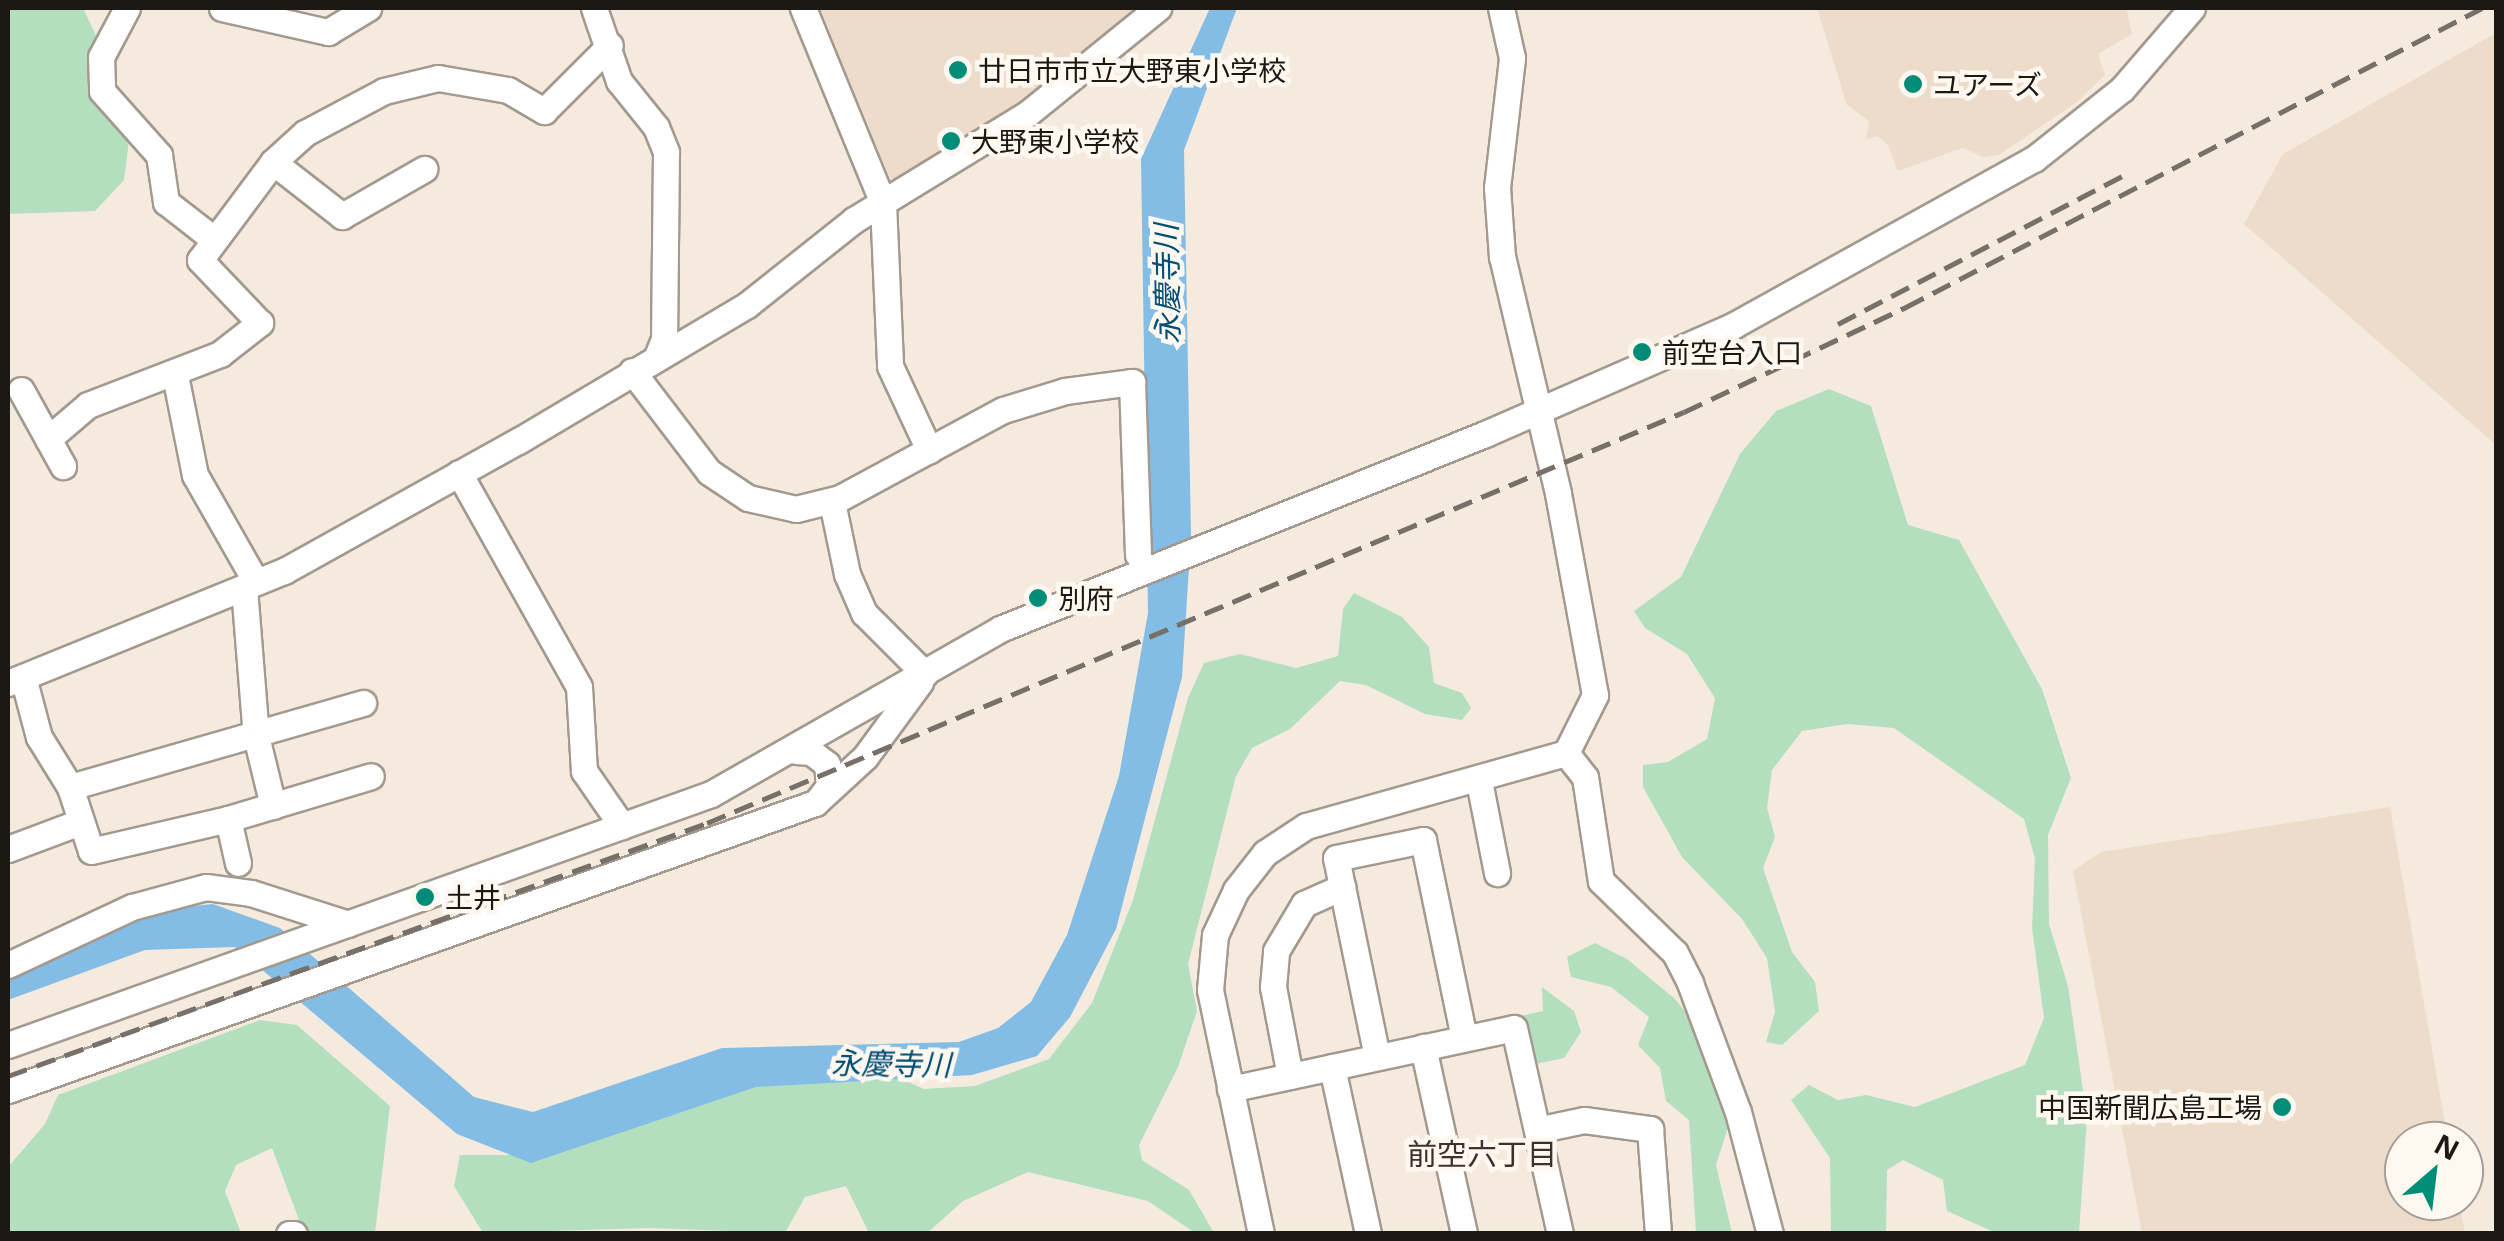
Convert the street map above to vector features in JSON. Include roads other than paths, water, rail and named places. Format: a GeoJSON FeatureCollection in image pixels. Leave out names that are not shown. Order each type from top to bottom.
{"type":"FeatureCollection","features":[{"type":"Feature","properties":{"kind":"street"},"geometry":{"type":"LineString","coordinates":[[127,8],[102,56],[102,91],[158,156],[166,202],[212,238]]}},
{"type":"Feature","properties":{"kind":"street"},"geometry":{"type":"LineString","coordinates":[[222,8],[328,32],[368,8]]}},
{"type":"Feature","properties":{"kind":"street"},"geometry":{"type":"LineString","coordinates":[[594,8],[610,45],[618,81],[656,127],[666,152],[664,339],[657,356]]}},
{"type":"Feature","properties":{"kind":"street"},"geometry":{"type":"LineString","coordinates":[[803,8],[883,203],[890,366],[930,450]]}},
{"type":"Feature","properties":{"kind":"street"},"geometry":{"type":"LineString","coordinates":[[371,776],[228,820],[103,852],[84,845],[70,787],[39,737],[15,680],[250,585],[459,473],[747,305],[883,203],[1027,114],[1158,8]]}},
{"type":"Feature","properties":{"kind":"street"},"geometry":{"type":"LineString","coordinates":[[1260,1234],[1210,990],[1212,952],[1244,878],[1265,853],[1306,826],[1478,781],[1566,752],[1591,710],[1595,678],[1498,223],[1499,153],[1512,58],[1501,8]]}},
{"type":"Feature","properties":{"kind":"street"},"geometry":{"type":"LineString","coordinates":[[8,1044],[711,794],[796,752],[1000,629],[1136,565],[1203,549],[1538,412],[1779,303],[2034,159],[2122,89],[2192,8]]}},
{"type":"Feature","properties":{"kind":"street"},"geometry":{"type":"LineString","coordinates":[[48,439],[88,404],[220,354],[260,324],[200,260],[212,238],[273,162],[305,133],[410,81],[475,81],[544,111],[610,45]]}},
{"type":"Feature","properties":{"kind":"street"},"geometry":{"type":"LineString","coordinates":[[273,162],[342,216],[424,169]]}},
{"type":"Feature","properties":{"kind":"street"},"geometry":{"type":"LineString","coordinates":[[632,371],[663,420],[727,486],[796,509],[832,502],[1034,400],[1132,382],[1136,565]]}},
{"type":"Feature","properties":{"kind":"street"},"geometry":{"type":"LineString","coordinates":[[176,380],[195,476],[250,585],[256,736],[273,806]]}},
{"type":"Feature","properties":{"kind":"street"},"geometry":{"type":"LineString","coordinates":[[21,390],[63,466]]}},
{"type":"Feature","properties":{"kind":"street"},"geometry":{"type":"LineString","coordinates":[[459,473],[580,686],[584,771],[622,826]]}},
{"type":"Feature","properties":{"kind":"street"},"geometry":{"type":"LineString","coordinates":[[832,502],[847,574],[864,614],[926,674]]}},
{"type":"Feature","properties":{"kind":"street"},"geometry":{"type":"LineString","coordinates":[[8,1090],[815,803],[865,757],[926,674]]}},
{"type":"Feature","properties":{"kind":"street"},"geometry":{"type":"LineString","coordinates":[[70,787],[363,703]]}},
{"type":"Feature","properties":{"kind":"street"},"geometry":{"type":"LineString","coordinates":[[796,752],[811,752],[827,764],[829,786],[815,803]]}},
{"type":"Feature","properties":{"kind":"street"},"geometry":{"type":"LineString","coordinates":[[1566,752],[1584,777],[1601,880],[1675,953],[1690,983],[1738,1112],[1770,1234]]}},
{"type":"Feature","properties":{"kind":"street"},"geometry":{"type":"LineString","coordinates":[[1478,781],[1498,873]]}},
{"type":"Feature","properties":{"kind":"street"},"geometry":{"type":"LineString","coordinates":[[228,820],[238,863]]}},
{"type":"Feature","properties":{"kind":"street"},"geometry":{"type":"LineString","coordinates":[[8,849],[77,823]]}},
{"type":"Feature","properties":{"kind":"street"},"geometry":{"type":"LineString","coordinates":[[1377,1057],[1336,858],[1423,840],[1464,1038]]}},
{"type":"Feature","properties":{"kind":"street"},"geometry":{"type":"LineString","coordinates":[[1290,1076],[1273,987],[1276,951],[1304,904],[1342,886]]}},
{"type":"Feature","properties":{"kind":"street"},"geometry":{"type":"LineString","coordinates":[[8,965],[132,907],[206,887],[251,893],[348,924]]}},
{"type":"Feature","properties":{"kind":"street"},"geometry":{"type":"LineString","coordinates":[[1230,1089],[1514,1028],[1560,1234]]}},
{"type":"Feature","properties":{"kind":"street"},"geometry":{"type":"LineString","coordinates":[[1423,1047],[1464,1234]]}},
{"type":"Feature","properties":{"kind":"street"},"geometry":{"type":"LineString","coordinates":[[1332,1067],[1368,1234]]}},
{"type":"Feature","properties":{"kind":"street"},"geometry":{"type":"LineString","coordinates":[[1537,1130],[1584,1120],[1650,1129],[1658,1234]]}},
{"type":"Feature","properties":{"kind":"water","name":"永慶寺川"},"geometry":{"type":"Polygon","coordinates":[[[1210,8],[1237,8],[1184,150],[1191,536],[1182,677],[1116,929],[1070,1017],[1037,1056],[972,1075],[756,1087],[531,1163],[457,1134],[235,947],[145,950],[8,1000],[8,973],[153,910],[213,904],[280,928],[474,1097],[533,1112],[722,1048],[959,1042],[998,1028],[1031,1002],[1067,935],[1119,776],[1148,613],[1141,159],[1210,8]]]}},
{"type":"Feature","properties":{"kind":"railway"},"geometry":{"type":"LineString","coordinates":[[8,1076],[707,823],[1684,412],[1906,307],[2482,8]]}},
{"type":"Feature","properties":{"kind":"railway"},"geometry":{"type":"LineString","coordinates":[[1838,324],[2122,176]]}},
{"type":"Feature","properties":{"kind":"place","name":"廿日市市立大野東小学校"},"geometry":{"type":"Point","coordinates":[958,70]}},
{"type":"Feature","properties":{"kind":"place","name":"ユアーズ"},"geometry":{"type":"Point","coordinates":[1913,84]}},
{"type":"Feature","properties":{"kind":"place","name":"大野東小学校"},"geometry":{"type":"Point","coordinates":[951,141]}},
{"type":"Feature","properties":{"kind":"place","name":"前空台入口"},"geometry":{"type":"Point","coordinates":[1642,352]}},
{"type":"Feature","properties":{"kind":"place","name":"別府"},"geometry":{"type":"Point","coordinates":[1038,598]}},
{"type":"Feature","properties":{"kind":"place","name":"土井"},"geometry":{"type":"Point","coordinates":[425,897]}},
{"type":"Feature","properties":{"kind":"place","name":"中国新聞広島工場"},"geometry":{"type":"Point","coordinates":[2282,1107]}},
{"type":"Feature","properties":{"kind":"district","name":"前空六丁目"},"geometry":{"type":"Point","coordinates":[1482,1154]}}]}
